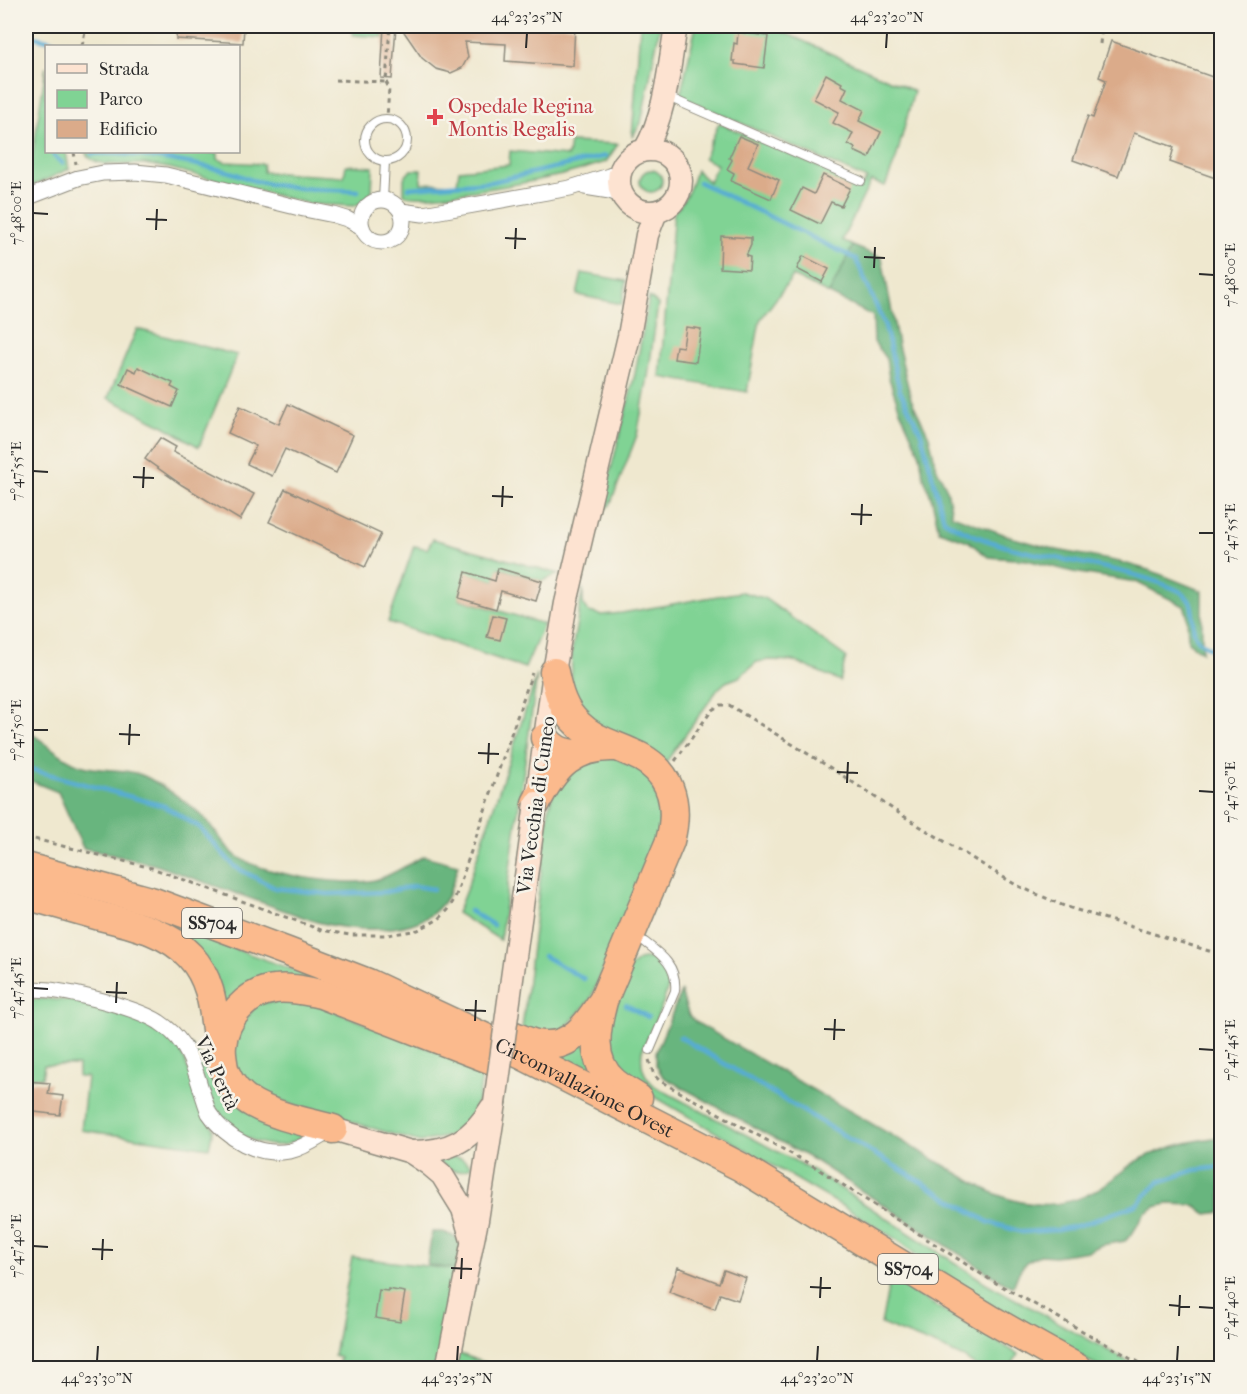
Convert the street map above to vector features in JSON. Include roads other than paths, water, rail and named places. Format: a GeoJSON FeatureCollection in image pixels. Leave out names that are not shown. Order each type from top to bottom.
{"type":"FeatureCollection","features":[{"type":"Feature","properties":{"kind":"highway"},"geometry":{"type":"LineString","coordinates":[[393,995],[546,1046],[555,1045],[574,1036],[590,1020],[603,1001],[673,828],[675,814],[664,777],[642,757],[599,740],[579,726],[566,709],[544,670]]}},
{"type":"Feature","properties":{"kind":"highway"},"geometry":{"type":"LineString","coordinates":[[576,754],[553,748],[546,736],[560,727],[579,726]]}},
{"type":"Feature","properties":{"kind":"highway"},"geometry":{"type":"LineString","coordinates":[[537,802],[557,769],[576,754],[595,747],[616,747]]}},
{"type":"Feature","properties":{"kind":"highway","name":"Circonvallazione Ovest"},"geometry":{"type":"LineString","coordinates":[[26,867],[154,902],[288,952],[393,995],[522,1055],[741,1167],[990,1319],[1077,1368]]}},
{"type":"Feature","properties":{"kind":"highway"},"geometry":{"type":"LineString","coordinates":[[26,895],[145,928],[178,944],[190,955],[206,979],[215,1009],[217,1039],[224,1069],[234,1088],[254,1104],[266,1110],[333,1129]]}},
{"type":"Feature","properties":{"kind":"highway"},"geometry":{"type":"LineString","coordinates":[[224,1069],[223,1038],[226,1028],[237,1011],[253,996],[265,991],[290,988],[335,999],[563,1088],[622,1105]]}},
{"type":"Feature","properties":{"kind":"highway"},"geometry":{"type":"LineString","coordinates":[[603,1001],[596,1041],[597,1053],[606,1074],[741,1167]]}},
{"type":"Feature","properties":{"kind":"street"},"geometry":{"type":"LineString","coordinates":[[655,151],[676,26]]}},
{"type":"Feature","properties":{"kind":"street"},"geometry":{"type":"LineString","coordinates":[[401,219],[570,188],[609,177],[620,171],[630,157],[655,151],[675,161],[681,173],[682,186],[677,198],[668,207],[639,206],[593,187],[570,188]]}},
{"type":"Feature","properties":{"kind":"street","name":"Via Vecchia di Cuneo"},"geometry":{"type":"LineString","coordinates":[[448,1363],[472,1245],[495,1103],[537,802],[546,736],[544,670],[571,583],[634,314],[642,257],[641,221],[639,206],[620,188],[620,171]]}},
{"type":"Feature","properties":{"kind":"street"},"geometry":{"type":"LineString","coordinates":[[26,198],[78,178],[103,173],[135,172],[166,175],[334,215],[362,227]]}},
{"type":"Feature","properties":{"kind":"street"},"geometry":{"type":"LineString","coordinates":[[334,215],[365,209],[373,202],[383,200],[390,202],[401,219],[398,235],[382,242],[366,235],[361,219],[365,209]]}},
{"type":"Feature","properties":{"kind":"street","name":"Via Pertà"},"geometry":{"type":"LineString","coordinates":[[26,990],[71,994],[128,1009],[159,1022],[174,1034],[187,1052],[214,1121],[240,1142],[264,1150],[290,1151],[314,1141],[333,1129]]}},
{"type":"Feature","properties":{"kind":"street"},"geometry":{"type":"LineString","coordinates":[[333,1129],[411,1152],[429,1152],[448,1148],[466,1138],[477,1128],[495,1103]]}},
{"type":"Feature","properties":{"kind":"street"},"geometry":{"type":"LineString","coordinates":[[442,1175],[463,1178],[484,1171],[471,1155],[448,1148]]}},
{"type":"Feature","properties":{"kind":"street"},"geometry":{"type":"LineString","coordinates":[[411,1152],[442,1175],[463,1209],[472,1245]]}},
{"type":"Feature","properties":{"kind":"lane"},"geometry":{"type":"LineString","coordinates":[[662,102],[861,181]]}},
{"type":"Feature","properties":{"kind":"lane"},"geometry":{"type":"LineString","coordinates":[[387,118],[401,124],[406,132],[407,140],[406,147],[399,157],[385,161],[372,155],[366,147],[365,140],[366,132],[373,123],[387,118]]}},
{"type":"Feature","properties":{"kind":"lane"},"geometry":{"type":"LineString","coordinates":[[383,200],[385,161]]}},
{"type":"Feature","properties":{"kind":"lane"},"geometry":{"type":"LineString","coordinates":[[632,933],[668,962],[674,971],[676,981],[675,991],[650,1050]]}},
{"type":"Feature","properties":{"kind":"waterway"},"geometry":{"type":"LineString","coordinates":[[26,35],[64,45]]}},
{"type":"Feature","properties":{"kind":"waterway"},"geometry":{"type":"LineString","coordinates":[[53,153],[62,163]]}},
{"type":"Feature","properties":{"kind":"waterway"},"geometry":{"type":"LineString","coordinates":[[92,154],[142,156],[177,161],[281,186],[358,191]]}},
{"type":"Feature","properties":{"kind":"waterway"},"geometry":{"type":"LineString","coordinates":[[409,188],[491,182],[606,156]]}},
{"type":"Feature","properties":{"kind":"waterway"},"geometry":{"type":"LineString","coordinates":[[699,182],[856,259],[885,326],[900,391],[921,433],[944,520],[970,534],[998,544],[1118,571],[1175,589],[1189,600],[1192,607],[1193,628],[1198,640],[1222,655]]}},
{"type":"Feature","properties":{"kind":"waterway"},"geometry":{"type":"LineString","coordinates":[[26,768],[164,806],[199,827],[235,867],[275,888],[328,894],[385,892],[415,886],[433,889]]}},
{"type":"Feature","properties":{"kind":"waterway"},"geometry":{"type":"LineString","coordinates":[[470,911],[493,925]]}},
{"type":"Feature","properties":{"kind":"waterway"},"geometry":{"type":"LineString","coordinates":[[544,956],[584,979]]}},
{"type":"Feature","properties":{"kind":"waterway"},"geometry":{"type":"LineString","coordinates":[[626,1005],[648,1017]]}},
{"type":"Feature","properties":{"kind":"waterway"},"geometry":{"type":"LineString","coordinates":[[680,1037],[988,1222],[1022,1232],[1058,1230],[1080,1225],[1136,1205],[1159,1182],[1195,1170],[1222,1167]]}},
{"type":"Feature","properties":{"kind":"place","name":"Ospedale Regina Montis Regalis"},"geometry":{"type":"Point","coordinates":[435,117]}}]}
